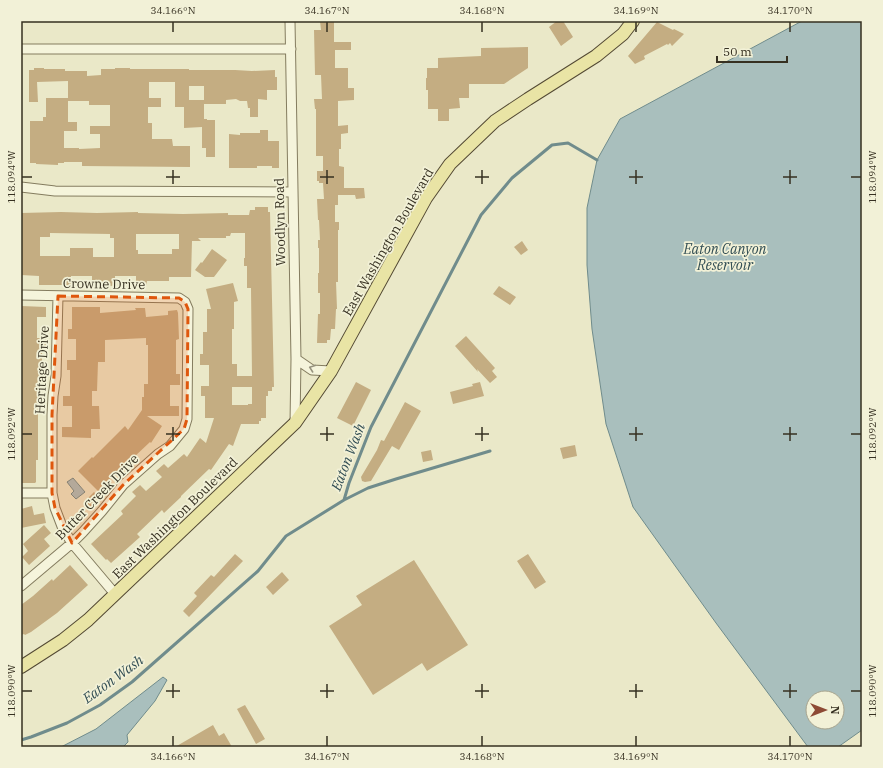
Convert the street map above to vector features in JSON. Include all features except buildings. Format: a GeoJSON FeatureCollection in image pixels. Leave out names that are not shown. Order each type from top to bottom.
{"type":"FeatureCollection","features":[{"type":"Feature","properties":{"kind":"main road","name":"East Washington Boulevard"},"geometry":{"type":"LineString","coordinates":[[21,668],[88,620],[295,423],[331,371],[426,198],[450,164],[495,121],[596,56],[623,34],[633,21]]}},
{"type":"Feature","properties":{"kind":"street","name":"Woodlyn Road"},"geometry":{"type":"LineString","coordinates":[[290,21],[296,358],[295,423]]}},
{"type":"Feature","properties":{"kind":"street"},"geometry":{"type":"LineString","coordinates":[[21,49],[290,49]]}},
{"type":"Feature","properties":{"kind":"street"},"geometry":{"type":"LineString","coordinates":[[21,187],[55,191],[293,192]]}},
{"type":"Feature","properties":{"kind":"street","name":"Crowne Drive"},"geometry":{"type":"LineString","coordinates":[[21,295],[179,298],[185,302]]}},
{"type":"Feature","properties":{"kind":"street","name":"Heritage Drive"},"geometry":{"type":"LineString","coordinates":[[58,296],[56,376],[52,415],[52,493],[55,508],[63,529],[72,543],[115,594]]}},
{"type":"Feature","properties":{"kind":"street","name":"Butter Creek Drive"},"geometry":{"type":"LineString","coordinates":[[21,586],[72,543],[102,511],[123,485],[158,454],[170,446],[184,429],[187,419],[188,309],[185,302]]}},
{"type":"Feature","properties":{"kind":"street"},"geometry":{"type":"LineString","coordinates":[[296,358],[312,370],[331,371]]}},
{"type":"Feature","properties":{"kind":"street"},"geometry":{"type":"LineString","coordinates":[[21,493],[52,493]]}},
{"type":"Feature","properties":{"kind":"highlighted area"},"geometry":{"type":"Polygon","coordinates":[[[58,296],[179,298],[185,302],[188,309],[187,419],[184,429],[123,485],[72,543],[55,508],[52,493],[52,415],[58,296]]]}},
{"type":"Feature","properties":{"kind":"water","name":"Eaton Canyon Reservoir"},"geometry":{"type":"Polygon","coordinates":[[[802,21],[862,21],[862,730],[838,747],[808,747],[716,623],[633,507],[606,424],[592,329],[587,265],[587,208],[597,160],[620,119],[802,21]]]}},
{"type":"Feature","properties":{"kind":"water"},"geometry":{"type":"Polygon","coordinates":[[[73,478],[85,492],[76,499],[71,494],[74,491],[67,482],[73,478]]]}},
{"type":"Feature","properties":{"kind":"water"},"geometry":{"type":"Polygon","coordinates":[[[163,677],[167,680],[155,701],[127,735],[128,742],[123,747],[61,747],[96,729],[163,677]]]}},
{"type":"Feature","properties":{"kind":"waterway","name":"Eaton Wash"},"geometry":{"type":"LineString","coordinates":[[21,740],[67,723],[100,705],[132,682],[258,571],[286,536],[344,500],[349,483],[371,427],[481,215],[512,178],[552,145],[568,143],[597,160]]}},
{"type":"Feature","properties":{"kind":"waterway"},"geometry":{"type":"LineString","coordinates":[[344,500],[368,488],[490,451]]}}]}
